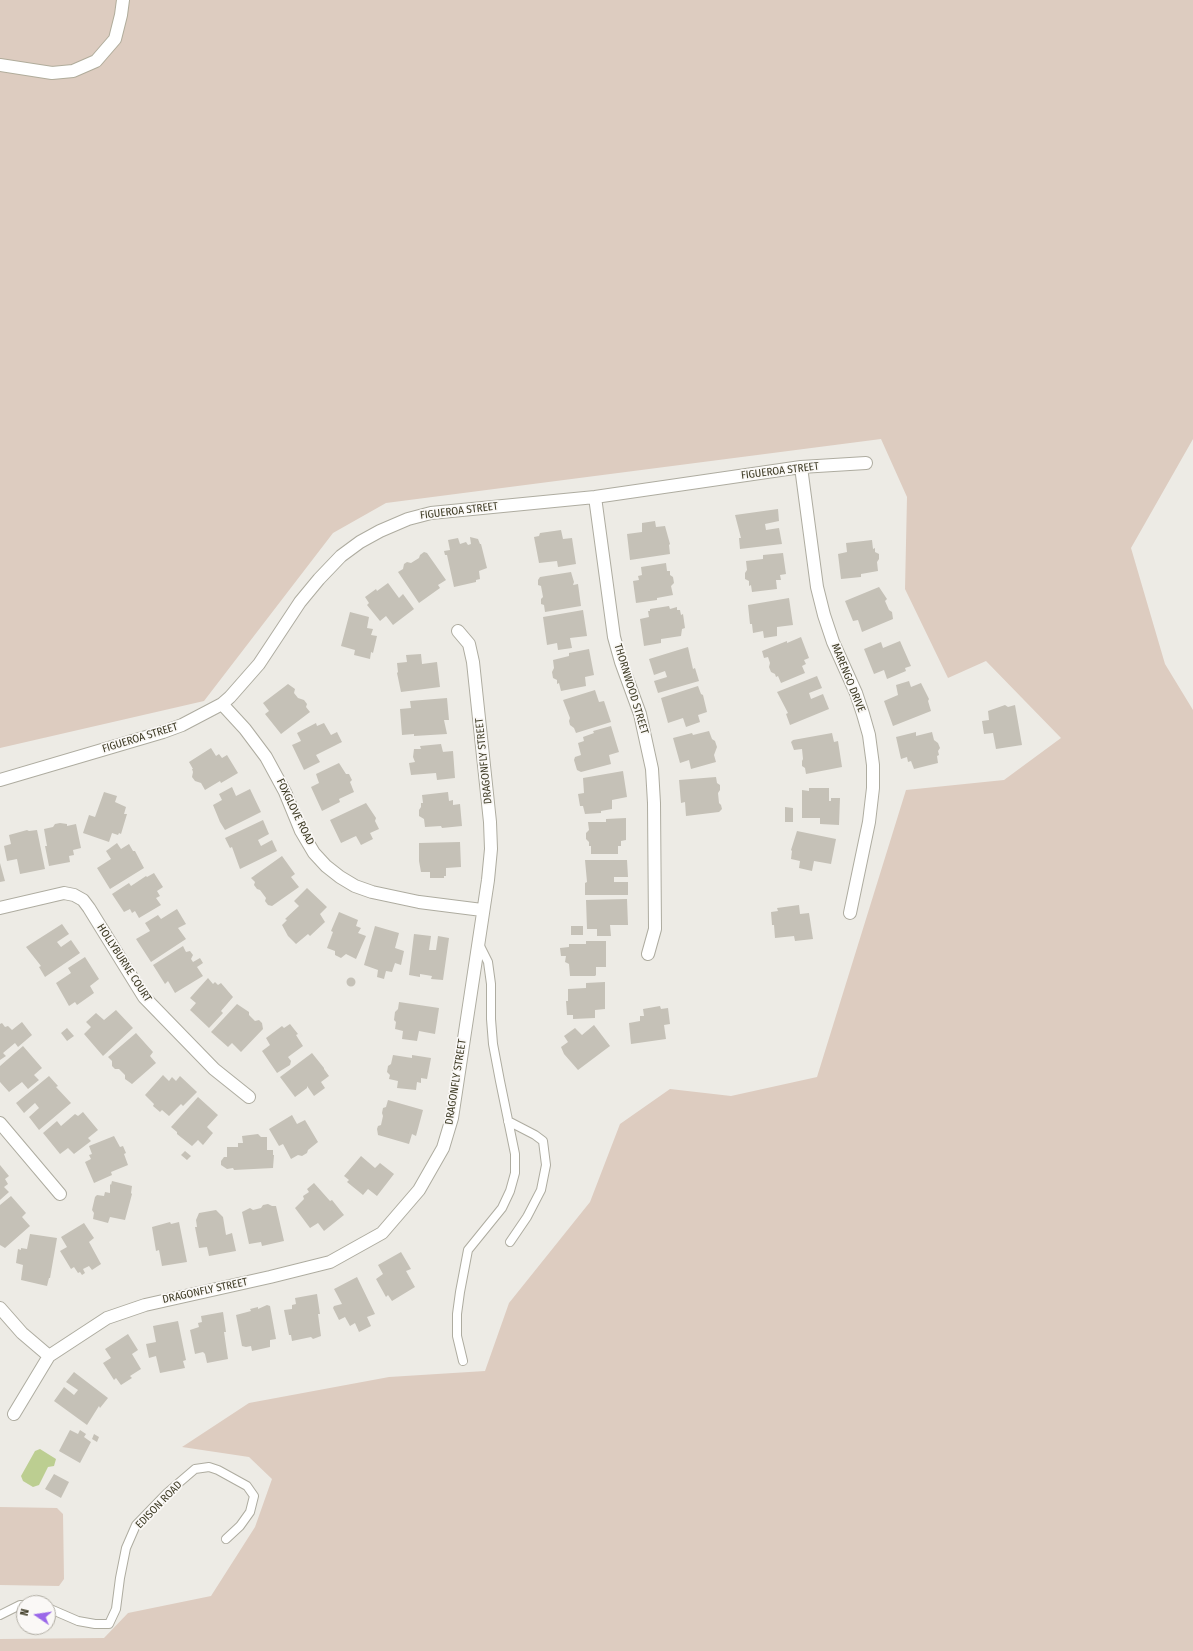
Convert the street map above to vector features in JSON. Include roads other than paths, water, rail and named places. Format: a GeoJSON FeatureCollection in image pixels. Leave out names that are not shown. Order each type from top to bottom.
{"type":"FeatureCollection","features":[{"type":"Feature","properties":{"kind":"street"},"geometry":{"type":"LineString","coordinates":[[0,65],[52,73],[73,71],[96,61],[115,39],[123,0]]}},
{"type":"Feature","properties":{"kind":"street","name":"FIGUEROA STREET"},"geometry":{"type":"LineString","coordinates":[[0,780],[163,732],[182,725],[222,704],[259,664],[300,602],[341,556],[360,542],[380,531],[408,519],[430,513],[595,497],[801,467],[866,463]]}},
{"type":"Feature","properties":{"kind":"street","name":"MARENGO DRIVE"},"geometry":{"type":"LineString","coordinates":[[801,467],[817,588],[833,642],[856,692],[863,714],[873,765],[873,788],[869,822],[850,913]]}},
{"type":"Feature","properties":{"kind":"street","name":"THORNWOOD STREET"},"geometry":{"type":"LineString","coordinates":[[595,497],[614,637],[621,662],[640,714],[652,769],[656,929],[648,954]]}},
{"type":"Feature","properties":{"kind":"street","name":"DRAGONFLY STREET"},"geometry":{"type":"LineString","coordinates":[[50,1356],[107,1318],[145,1305],[330,1262],[382,1233],[418,1190],[443,1148],[452,1118],[490,856],[490,822],[473,662],[469,644],[458,631]]}},
{"type":"Feature","properties":{"kind":"street","name":"FOXGLOVE ROAD"},"geometry":{"type":"LineString","coordinates":[[222,704],[245,729],[266,756],[285,792],[301,831],[314,853],[326,866],[355,886],[372,892],[420,902],[482,910]]}},
{"type":"Feature","properties":{"kind":"street","name":"HOLLYBURNE COURT"},"geometry":{"type":"LineString","coordinates":[[0,908],[64,893],[74,895],[83,900],[144,997],[214,1069],[249,1097]]}},
{"type":"Feature","properties":{"kind":"street"},"geometry":{"type":"LineString","coordinates":[[0,1123],[60,1194]]}},
{"type":"Feature","properties":{"kind":"street"},"geometry":{"type":"LineString","coordinates":[[0,1308],[22,1333],[50,1356],[14,1414]]}},
{"type":"Feature","properties":{"kind":"lane"},"geometry":{"type":"LineString","coordinates":[[462,1361],[457,1336],[457,1314],[468,1250],[502,1208],[510,1191],[515,1173],[515,1154],[493,1044],[490,1019],[491,984],[488,962],[478,941]]}},
{"type":"Feature","properties":{"kind":"lane"},"geometry":{"type":"LineString","coordinates":[[508,1121],[535,1135],[543,1141],[546,1165],[540,1190],[527,1217],[510,1242]]}},
{"type":"Feature","properties":{"kind":"lane","name":"EDISON ROAD"},"geometry":{"type":"LineString","coordinates":[[56,1611],[78,1621],[94,1624],[109,1624],[116,1609],[126,1548],[136,1525],[167,1493],[195,1469],[209,1467],[218,1470],[248,1486],[254,1496],[250,1512],[240,1526],[226,1539]]}},
{"type":"Feature","properties":{"kind":"lane"},"geometry":{"type":"LineString","coordinates":[[0,1615],[16,1607]]}}]}
